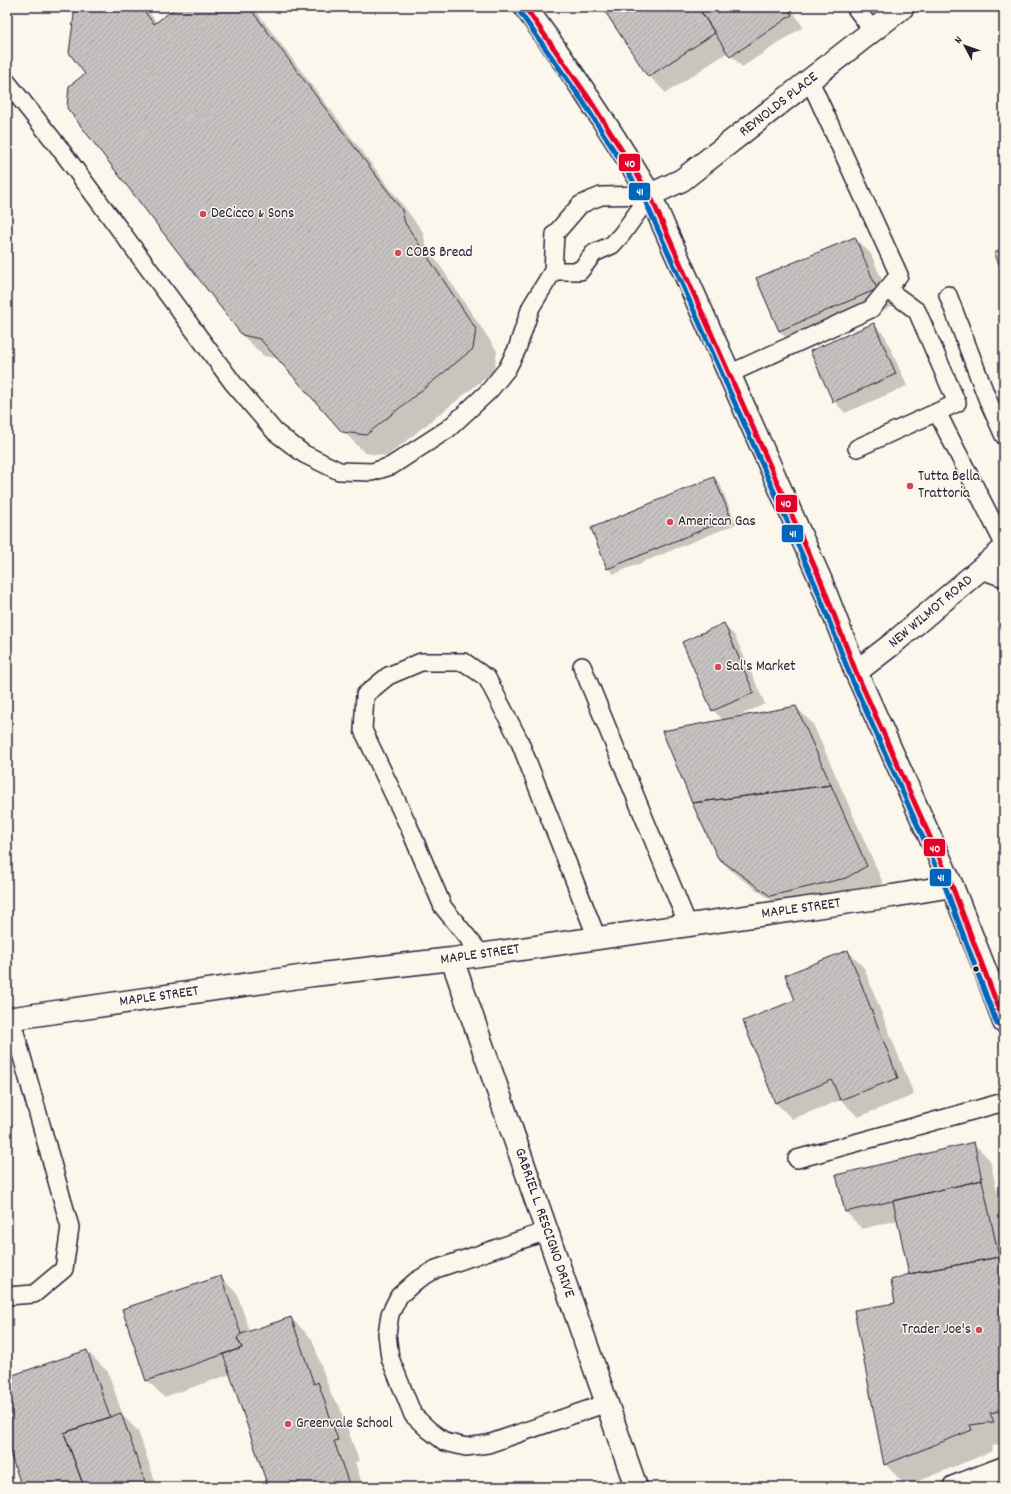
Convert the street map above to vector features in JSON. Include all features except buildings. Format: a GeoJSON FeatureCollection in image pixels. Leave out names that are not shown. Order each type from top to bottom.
{"type":"FeatureCollection","features":[{"type":"Feature","properties":{"kind":"street"},"geometry":{"type":"LineString","coordinates":[[524,7],[549,40],[613,135],[650,195],[821,581],[856,672],[952,886],[1004,1022]]}},
{"type":"Feature","properties":{"kind":"street","name":"REYNOLDS PLACE"},"geometry":{"type":"LineString","coordinates":[[650,195],[682,180],[903,7]]}},
{"type":"Feature","properties":{"kind":"street","name":"NEW WILMOT ROAD"},"geometry":{"type":"LineString","coordinates":[[856,672],[891,645],[1004,549]]}},
{"type":"Feature","properties":{"kind":"street","name":"MAPLE STREET"},"geometry":{"type":"LineString","coordinates":[[9,1019],[313,975],[482,955],[952,886]]}},
{"type":"Feature","properties":{"kind":"street","name":"GABRIEL L. RESCIGNO DRIVE"},"geometry":{"type":"LineString","coordinates":[[452,959],[636,1487]]}},
{"type":"Feature","properties":{"kind":"street"},"geometry":{"type":"LineString","coordinates":[[954,1487],[1004,1468]]}},
{"type":"Feature","properties":{"kind":"lane"},"geometry":{"type":"LineString","coordinates":[[855,7],[874,31]]}},
{"type":"Feature","properties":{"kind":"lane"},"geometry":{"type":"LineString","coordinates":[[729,374],[871,309],[899,275],[810,81]]}},
{"type":"Feature","properties":{"kind":"lane","name":"REYNOLDS PLACE"},"geometry":{"type":"LineString","coordinates":[[7,82],[58,146],[242,394],[275,432],[304,454],[339,471],[372,472],[391,466],[448,429],[489,391],[507,369],[517,349],[531,307],[553,271],[555,234],[580,205],[601,196],[650,195]]}},
{"type":"Feature","properties":{"kind":"lane","name":"REYNOLDS PLACE"},"geometry":{"type":"LineString","coordinates":[[553,271],[580,270],[594,253],[612,245],[622,234],[650,195]]}},
{"type":"Feature","properties":{"kind":"lane"},"geometry":{"type":"LineString","coordinates":[[857,448],[957,403],[917,311],[887,289]]}},
{"type":"Feature","properties":{"kind":"lane"},"geometry":{"type":"LineString","coordinates":[[948,295],[987,398],[1004,436]]}},
{"type":"Feature","properties":{"kind":"lane"},"geometry":{"type":"LineString","coordinates":[[937,412],[1004,544]]}},
{"type":"Feature","properties":{"kind":"lane"},"geometry":{"type":"LineString","coordinates":[[981,570],[1004,578]]}},
{"type":"Feature","properties":{"kind":"lane"},"geometry":{"type":"LineString","coordinates":[[482,955],[443,907],[363,730],[365,695],[388,676],[422,662],[464,662],[487,678],[518,740],[597,938]]}},
{"type":"Feature","properties":{"kind":"lane"},"geometry":{"type":"LineString","coordinates":[[582,666],[688,925]]}},
{"type":"Feature","properties":{"kind":"lane"},"geometry":{"type":"LineString","coordinates":[[7,1296],[34,1294],[64,1269],[70,1227],[9,1019]]}},
{"type":"Feature","properties":{"kind":"lane"},"geometry":{"type":"LineString","coordinates":[[797,1159],[1004,1102]]}},
{"type":"Feature","properties":{"kind":"lane"},"geometry":{"type":"LineString","coordinates":[[547,1231],[436,1269],[416,1281],[399,1296],[390,1314],[387,1334],[390,1358],[413,1415],[445,1442],[466,1447],[488,1444],[607,1403]]}},
{"type":"Feature","properties":{"kind":"transit line","name":"40"},"geometry":{"type":"LineString","coordinates":[[525,7],[590,100],[650,195],[821,581],[856,672],[952,886],[1004,1022]]}},
{"type":"Feature","properties":{"kind":"transit line","name":"41"},"geometry":{"type":"LineString","coordinates":[[519,11],[584,103],[644,198],[815,584],[850,675],[946,889],[997,1024]]}},
{"type":"Feature","properties":{"kind":"place","name":"DeCicco & Sons"},"geometry":{"type":"Point","coordinates":[203,214]}},
{"type":"Feature","properties":{"kind":"place","name":"COBS Bread"},"geometry":{"type":"Point","coordinates":[398,253]}},
{"type":"Feature","properties":{"kind":"place","name":"Tutta Bella Trattoria"},"geometry":{"type":"Point","coordinates":[910,486]}},
{"type":"Feature","properties":{"kind":"place","name":"American Gas"},"geometry":{"type":"Point","coordinates":[670,522]}},
{"type":"Feature","properties":{"kind":"place","name":"Sal's Market"},"geometry":{"type":"Point","coordinates":[718,667]}},
{"type":"Feature","properties":{"kind":"place","name":"Trader Joe's"},"geometry":{"type":"Point","coordinates":[979,1330]}},
{"type":"Feature","properties":{"kind":"place","name":"Greenvale School"},"geometry":{"type":"Point","coordinates":[288,1424]}}]}
